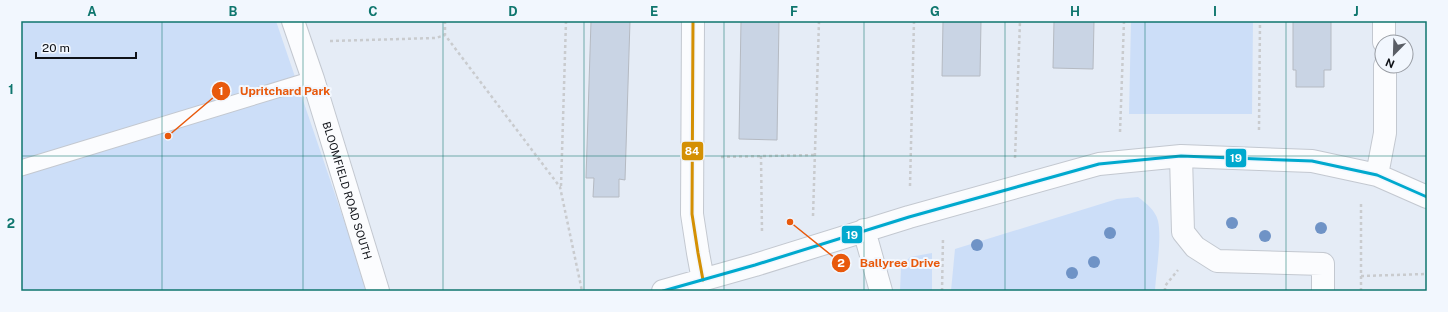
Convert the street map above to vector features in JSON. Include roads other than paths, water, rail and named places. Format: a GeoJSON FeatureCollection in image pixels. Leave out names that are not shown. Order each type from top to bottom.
{"type":"FeatureCollection","features":[{"type":"Feature","properties":{"kind":"street","name":"BLOOMFIELD ROAD SOUTH"},"geometry":{"type":"LineString","coordinates":[[293,21],[313,79],[378,291]]}},
{"type":"Feature","properties":{"kind":"street"},"geometry":{"type":"LineString","coordinates":[[693,21],[692,214],[704,280]]}},
{"type":"Feature","properties":{"kind":"street"},"geometry":{"type":"LineString","coordinates":[[1384,21],[1384,34]]}},
{"type":"Feature","properties":{"kind":"street"},"geometry":{"type":"LineString","coordinates":[[1369,173],[1385,133],[1384,74]]}},
{"type":"Feature","properties":{"kind":"street"},"geometry":{"type":"LineString","coordinates":[[1181,156],[1183,232],[1195,247],[1217,261],[1323,264],[1323,291]]}},
{"type":"Feature","properties":{"kind":"street"},"geometry":{"type":"LineString","coordinates":[[663,291],[704,280],[864,230],[1099,164],[1181,156],[1312,161],[1369,173],[1427,197]]}},
{"type":"Feature","properties":{"kind":"street"},"geometry":{"type":"LineString","coordinates":[[864,230],[881,291]]}},
{"type":"Feature","properties":{"kind":"lane"},"geometry":{"type":"LineString","coordinates":[[21,168],[313,79]]}},
{"type":"Feature","properties":{"kind":"place","name":"Upritchard Park"},"geometry":{"type":"Point","coordinates":[168,136]}},
{"type":"Feature","properties":{"kind":"place","name":"Ballyree Drive"},"geometry":{"type":"Point","coordinates":[790,222]}}]}
